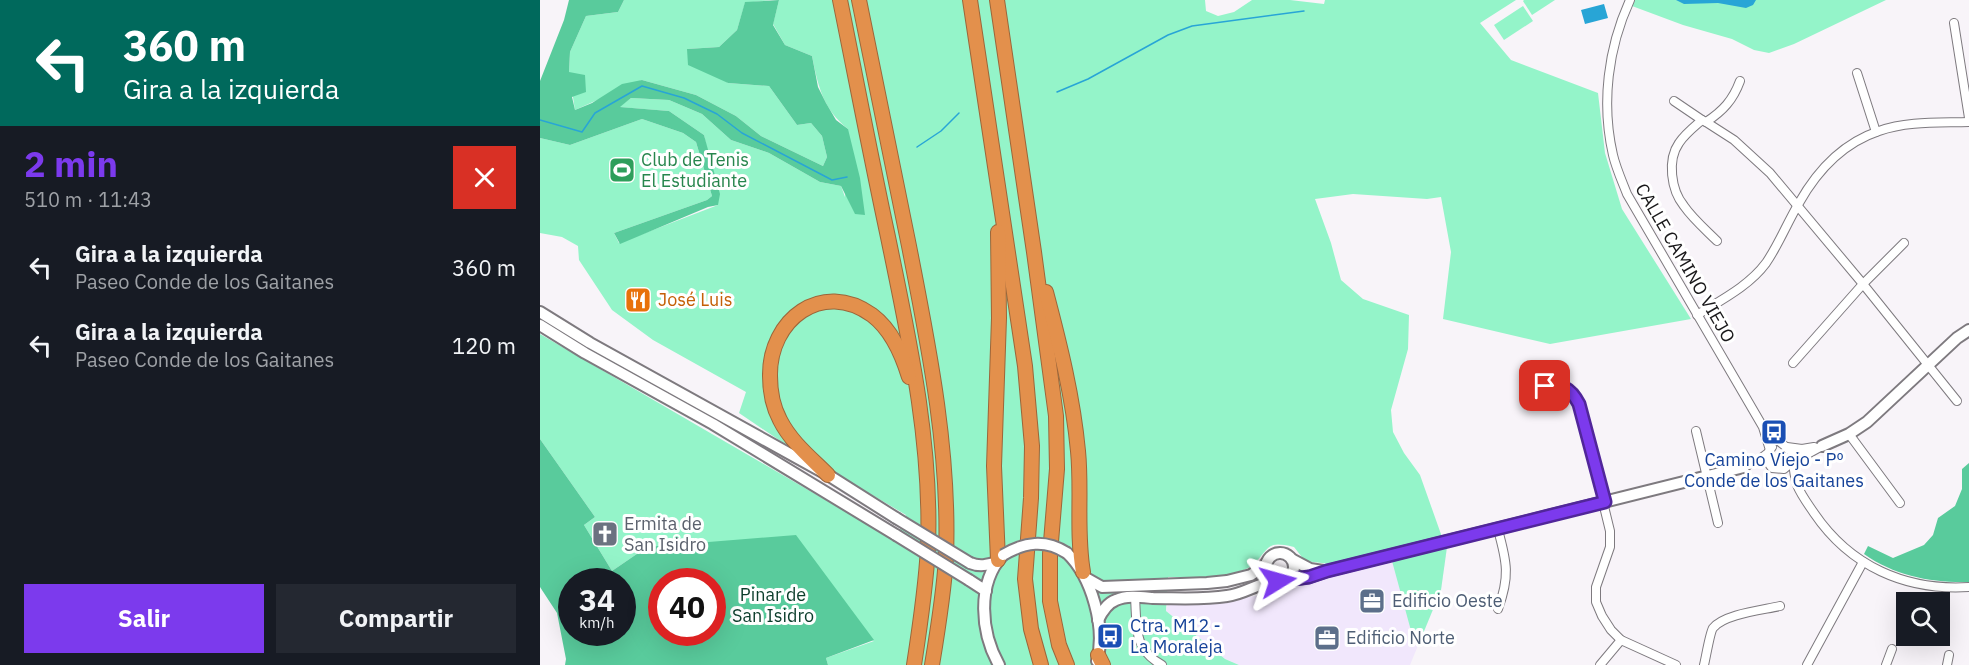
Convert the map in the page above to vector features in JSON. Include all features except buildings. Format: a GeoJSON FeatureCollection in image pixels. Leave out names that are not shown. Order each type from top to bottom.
{"type":"FeatureCollection","features":[{"type":"Feature","properties":{"kind":"highway"},"geometry":{"type":"LineString","coordinates":[[840,0],[909,338],[918,393],[927,478],[928,547],[914,665]]}},
{"type":"Feature","properties":{"kind":"highway"},"geometry":{"type":"LineString","coordinates":[[859,0],[938,404],[944,478],[946,556],[941,613],[932,665]]}},
{"type":"Feature","properties":{"kind":"highway"},"geometry":{"type":"LineString","coordinates":[[970,0],[1025,366],[1032,446],[1025,579],[1031,629],[1041,665]]}},
{"type":"Feature","properties":{"kind":"highway"},"geometry":{"type":"LineString","coordinates":[[996,0],[1034,252],[1054,404],[1057,446],[1050,554],[1050,601],[1059,645],[1067,665]]}},
{"type":"Feature","properties":{"kind":"highway"},"geometry":{"type":"LineString","coordinates":[[993,161],[999,237],[994,451],[999,559]]}},
{"type":"Feature","properties":{"kind":"highway"},"geometry":{"type":"LineString","coordinates":[[1034,252],[1066,368],[1078,453],[1079,537],[1084,575]]}},
{"type":"Feature","properties":{"kind":"highway"},"geometry":{"type":"LineString","coordinates":[[828,475],[794,442],[780,420],[773,400],[770,366],[778,335],[795,315],[814,305],[841,303],[861,309],[878,320],[896,344],[910,378],[917,426],[928,547]]}},
{"type":"Feature","properties":{"kind":"street","name":"CALLE CAMINO VIEJO"},"geometry":{"type":"LineString","coordinates":[[1630,0],[1613,49],[1608,81],[1608,118],[1613,155],[1627,194],[1763,427],[1769,451]]}},
{"type":"Feature","properties":{"kind":"street"},"geometry":{"type":"LineString","coordinates":[[1697,315],[1737,290],[1765,264],[1811,184],[1831,160],[1846,148],[1876,132],[1917,123],[1969,120],[1954,23]]}},
{"type":"Feature","properties":{"kind":"street"},"geometry":{"type":"LineString","coordinates":[[1857,73],[1876,132]]}},
{"type":"Feature","properties":{"kind":"street"},"geometry":{"type":"LineString","coordinates":[[1717,241],[1683,206],[1676,190],[1672,162],[1677,145],[1684,136],[1729,103],[1740,81]]}},
{"type":"Feature","properties":{"kind":"street"},"geometry":{"type":"LineString","coordinates":[[1674,101],[1734,140],[1770,173],[1798,204],[1957,401]]}},
{"type":"Feature","properties":{"kind":"street"},"geometry":{"type":"LineString","coordinates":[[1792,363],[1863,284],[1904,243]]}},
{"type":"Feature","properties":{"kind":"street"},"geometry":{"type":"LineString","coordinates":[[540,312],[590,343],[828,475],[976,566],[999,559],[1022,546],[1043,543],[1057,546],[1067,553],[1084,575],[1102,587],[1227,581],[1251,575],[1265,565],[1270,556],[1280,552],[1310,569],[1327,571]]}},
{"type":"Feature","properties":{"kind":"street"},"geometry":{"type":"LineString","coordinates":[[540,325],[722,430],[986,591]]}},
{"type":"Feature","properties":{"kind":"street"},"geometry":{"type":"LineString","coordinates":[[1779,470],[1787,468],[1792,462],[1849,434],[1867,422],[1957,338],[1969,330]]}},
{"type":"Feature","properties":{"kind":"street"},"geometry":{"type":"LineString","coordinates":[[1531,388],[1557,385],[1574,394],[1579,404],[1605,502],[1610,531],[1610,547],[1596,587],[1596,602],[1602,616],[1611,630],[1622,640],[1676,665]]}},
{"type":"Feature","properties":{"kind":"street","name":"CALLE CAMINO VIEJO"},"geometry":{"type":"LineString","coordinates":[[1763,427],[1785,446]]}},
{"type":"Feature","properties":{"kind":"street"},"geometry":{"type":"LineString","coordinates":[[1696,431],[1718,523]]}},
{"type":"Feature","properties":{"kind":"street"},"geometry":{"type":"LineString","coordinates":[[1849,434],[1900,504]]}},
{"type":"Feature","properties":{"kind":"street"},"geometry":{"type":"LineString","coordinates":[[1744,467],[1761,459],[1774,446],[1802,449],[1822,446]]}},
{"type":"Feature","properties":{"kind":"street"},"geometry":{"type":"LineString","coordinates":[[1785,446],[1792,453],[1798,487]]}},
{"type":"Feature","properties":{"kind":"street"},"geometry":{"type":"LineString","coordinates":[[1769,451],[1767,460],[1770,465],[1798,487],[1829,534],[1863,562],[1893,577],[1918,584],[1969,588]]}},
{"type":"Feature","properties":{"kind":"street"},"geometry":{"type":"LineString","coordinates":[[1098,620],[1102,611],[1117,599],[1135,597],[1210,598],[1241,594],[1267,582],[1309,577],[1744,467],[1770,465]]}},
{"type":"Feature","properties":{"kind":"street"},"geometry":{"type":"LineString","coordinates":[[1498,530],[1505,557],[1506,572],[1506,586],[1498,609]]}},
{"type":"Feature","properties":{"kind":"street"},"geometry":{"type":"LineString","coordinates":[[999,559],[992,570],[986,591],[984,618],[992,653],[999,665]]}},
{"type":"Feature","properties":{"kind":"street"},"geometry":{"type":"LineString","coordinates":[[1280,581],[1293,572],[1293,560]]}},
{"type":"Feature","properties":{"kind":"street"},"geometry":{"type":"LineString","coordinates":[[1807,665],[1863,562]]}},
{"type":"Feature","properties":{"kind":"street"},"geometry":{"type":"LineString","coordinates":[[1265,565],[1267,574],[1280,581]]}},
{"type":"Feature","properties":{"kind":"street"},"geometry":{"type":"LineString","coordinates":[[1084,575],[1098,620],[1099,662]]}},
{"type":"Feature","properties":{"kind":"street"},"geometry":{"type":"LineString","coordinates":[[1135,597],[1138,640],[1151,659],[1162,665]]}},
{"type":"Feature","properties":{"kind":"street"},"geometry":{"type":"LineString","coordinates":[[1704,665],[1712,630],[1723,619],[1780,606]]}},
{"type":"Feature","properties":{"kind":"street"},"geometry":{"type":"LineString","coordinates":[[1600,665],[1622,640]]}},
{"type":"Feature","properties":{"kind":"street"},"geometry":{"type":"LineString","coordinates":[[1886,665],[1892,649]]}},
{"type":"Feature","properties":{"kind":"street"},"geometry":{"type":"LineString","coordinates":[[1947,665],[1949,656]]}},
{"type":"Feature","properties":{"kind":"shaded area"},"geometry":{"type":"Polygon","coordinates":[[[1447,547],[1441,590],[1410,665],[1239,665],[1225,659],[1166,611],[1168,603],[1210,603],[1273,593],[1299,584],[1447,547]]]}},
{"type":"Feature","properties":{"kind":"green space"},"geometry":{"type":"Polygon","coordinates":[[[569,0],[624,0],[618,12],[586,16],[570,52],[569,72],[585,75],[586,92],[572,97],[575,110],[592,103],[622,84],[642,80],[696,95],[736,116],[761,136],[823,166],[827,157],[822,136],[811,123],[797,125],[769,86],[728,83],[688,65],[687,49],[719,47],[737,30],[745,2],[779,0],[773,25],[785,45],[812,56],[818,87],[836,120],[848,129],[860,178],[865,215],[855,214],[841,186],[820,182],[769,153],[731,140],[702,114],[669,100],[631,98],[620,107],[669,111],[704,135],[720,194],[718,205],[708,207],[620,244],[614,233],[707,200],[712,196],[696,142],[683,133],[642,119],[570,145],[540,138],[540,81],[564,20],[569,0]]]}},
{"type":"Feature","properties":{"kind":"green space"},"geometry":{"type":"Polygon","coordinates":[[[624,0],[770,0],[745,3],[737,30],[719,47],[687,49],[728,83],[769,86],[797,125],[811,123],[822,136],[827,157],[823,166],[761,136],[736,116],[696,95],[642,80],[575,110],[569,72],[570,52],[586,16],[618,12],[624,0]]]}},
{"type":"Feature","properties":{"kind":"green space"},"geometry":{"type":"Polygon","coordinates":[[[779,0],[1205,0],[1206,11],[1218,16],[1234,12],[1252,0],[1290,0],[1324,4],[1325,0],[1516,0],[1480,23],[1511,60],[1598,93],[1605,153],[1622,209],[1691,319],[1550,344],[1443,319],[1451,252],[1441,197],[1427,199],[1353,194],[1315,199],[1341,280],[1363,299],[1409,315],[1408,349],[1391,410],[1393,432],[1404,453],[1420,475],[1442,537],[1330,564],[1305,561],[1294,547],[1274,545],[1270,546],[1247,569],[1215,577],[1168,577],[1166,611],[1225,659],[1239,665],[828,665],[826,658],[874,641],[726,580],[726,568],[698,568],[647,547],[616,568],[610,568],[584,525],[595,517],[540,439],[540,334],[896,541],[906,515],[779,440],[739,413],[746,392],[653,340],[612,310],[579,260],[578,246],[562,237],[540,233],[540,138],[570,145],[642,119],[683,133],[696,142],[712,196],[707,200],[614,233],[619,243],[718,205],[704,135],[669,111],[619,107],[631,98],[669,100],[702,114],[731,140],[769,153],[820,182],[841,186],[845,197],[848,129],[827,105],[812,56],[785,45],[773,24],[779,0]]]}},
{"type":"Feature","properties":{"kind":"green space"},"geometry":{"type":"Polygon","coordinates":[[[1524,0],[1555,0],[1532,15],[1524,0]]]}},
{"type":"Feature","properties":{"kind":"green space"},"geometry":{"type":"Polygon","coordinates":[[[1635,0],[1886,0],[1794,44],[1769,53],[1754,50],[1732,39],[1683,25],[1632,6],[1635,0]]]}},
{"type":"Feature","properties":{"kind":"green space"},"geometry":{"type":"Polygon","coordinates":[[[1523,6],[1533,21],[1504,40],[1494,25],[1523,6]]]}},
{"type":"Feature","properties":{"kind":"green space","name":"Pinar de San Isidro"},"geometry":{"type":"Polygon","coordinates":[[[540,439],[595,517],[584,525],[610,568],[558,568],[558,618],[540,587],[540,439]]]}},
{"type":"Feature","properties":{"kind":"green space"},"geometry":{"type":"Polygon","coordinates":[[[1969,463],[1969,582],[1914,577],[1888,568],[1864,554],[1868,546],[1893,558],[1924,545],[1933,535],[1938,518],[1955,506],[1962,489],[1962,469],[1969,463]]]}},
{"type":"Feature","properties":{"kind":"green space","name":"Pinar de San Isidro"},"geometry":{"type":"Polygon","coordinates":[[[796,535],[874,640],[826,658],[828,665],[565,665],[563,646],[636,646],[636,568],[616,568],[647,547],[796,535]]]}},
{"type":"Feature","properties":{"kind":"green space"},"geometry":{"type":"Polygon","coordinates":[[[1447,547],[1441,590],[1420,641],[1413,638],[1392,561],[1447,547]]]}},
{"type":"Feature","properties":{"kind":"water"},"geometry":{"type":"Polygon","coordinates":[[[1676,0],[1756,0],[1753,5],[1746,8],[1718,3],[1684,4],[1676,0]]]}},
{"type":"Feature","properties":{"kind":"water"},"geometry":{"type":"Polygon","coordinates":[[[1604,4],[1608,18],[1585,24],[1581,10],[1604,4]]]}},
{"type":"Feature","properties":{"kind":"waterway"},"geometry":{"type":"LineString","coordinates":[[1057,92],[1088,79],[1168,35],[1192,26],[1304,11]]}},
{"type":"Feature","properties":{"kind":"waterway"},"geometry":{"type":"LineString","coordinates":[[540,120],[582,132],[595,113],[642,86],[684,98],[717,114],[742,133],[832,180],[847,177]]}},
{"type":"Feature","properties":{"kind":"waterway"},"geometry":{"type":"LineString","coordinates":[[917,147],[941,131],[959,113]]}},
{"type":"Feature","properties":{"kind":"place","name":"Club de Tenis El Estudiante"},"geometry":{"type":"Point","coordinates":[622,170]}},
{"type":"Feature","properties":{"kind":"place","name":"José Luis"},"geometry":{"type":"Point","coordinates":[638,300]}},
{"type":"Feature","properties":{"kind":"place","name":"Camino Viejo - Pº Conde de los Gaitanes"},"geometry":{"type":"Point","coordinates":[1774,432]}},
{"type":"Feature","properties":{"kind":"place","name":"Ermita de San Isidro"},"geometry":{"type":"Point","coordinates":[605,534]}},
{"type":"Feature","properties":{"kind":"place","name":"Edificio Oeste"},"geometry":{"type":"Point","coordinates":[1372,601]}},
{"type":"Feature","properties":{"kind":"place","name":"Ctra. M12 - La Moraleja"},"geometry":{"type":"Point","coordinates":[1110,636]}},
{"type":"Feature","properties":{"kind":"place","name":"Edificio Norte"},"geometry":{"type":"Point","coordinates":[1327,638]}},
{"type":"Feature","properties":{"kind":"route"},"geometry":{"type":"LineString","coordinates":[[1278,581],[1309,577],[1605,502],[1579,404],[1574,394],[1557,385],[1545,386]]}}]}
